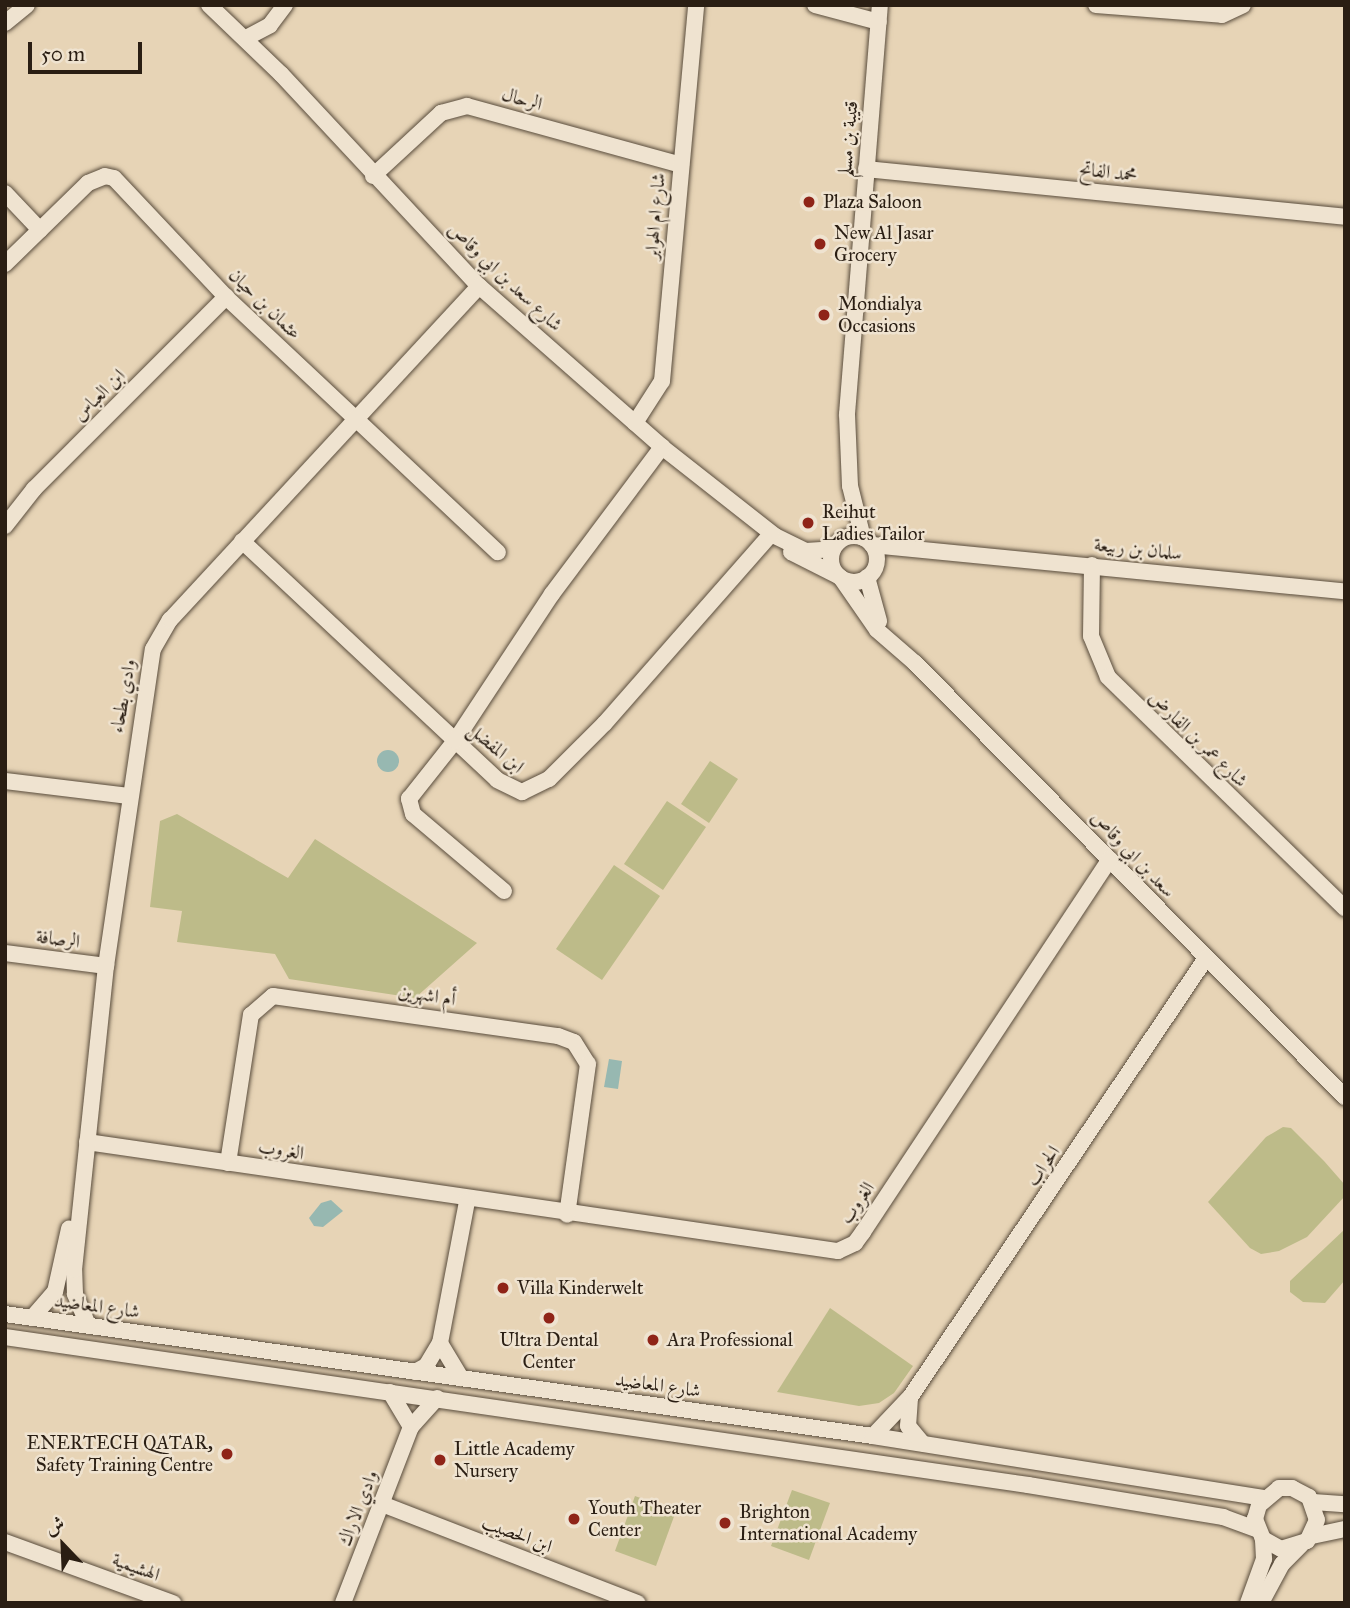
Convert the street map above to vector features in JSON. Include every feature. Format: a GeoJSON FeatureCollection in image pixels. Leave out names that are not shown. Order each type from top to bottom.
{"type":"FeatureCollection","features":[{"type":"Feature","properties":{"kind":"street","name":"شارع سعد بن ابي وقاص"},"geometry":{"type":"LineString","coordinates":[[209,5],[231,22],[478,286],[662,447],[773,535],[790,552],[841,578]]}},
{"type":"Feature","properties":{"kind":"street","name":"شارع سعد بن ابي وقاص"},"geometry":{"type":"LineString","coordinates":[[224,5],[231,22]]}},
{"type":"Feature","properties":{"kind":"street"},"geometry":{"type":"LineString","coordinates":[[246,38],[270,25],[285,5]]}},
{"type":"Feature","properties":{"kind":"street","name":"شارع ام الهوابر"},"geometry":{"type":"LineString","coordinates":[[635,423],[662,381],[696,5]]}},
{"type":"Feature","properties":{"kind":"street"},"geometry":{"type":"LineString","coordinates":[[815,5],[879,13]]}},
{"type":"Feature","properties":{"kind":"street"},"geometry":{"type":"LineString","coordinates":[[1096,5],[1222,15],[1243,5]]}},
{"type":"Feature","properties":{"kind":"street"},"geometry":{"type":"LineString","coordinates":[[5,23],[23,7]]}},
{"type":"Feature","properties":{"kind":"street","name":"قتيبة بن مسلم"},"geometry":{"type":"LineString","coordinates":[[836,546],[849,486],[848,406],[879,13]]}},
{"type":"Feature","properties":{"kind":"street","name":"الرحال"},"geometry":{"type":"LineString","coordinates":[[373,176],[440,113],[467,106],[681,165]]}},
{"type":"Feature","properties":{"kind":"street","name":"محمد الفاتح"},"geometry":{"type":"LineString","coordinates":[[866,169],[1345,217]]}},
{"type":"Feature","properties":{"kind":"street","name":"عثمان بن حيان"},"geometry":{"type":"LineString","coordinates":[[5,264],[88,183],[105,176],[114,178],[226,297],[498,552]]}},
{"type":"Feature","properties":{"kind":"street"},"geometry":{"type":"LineString","coordinates":[[5,193],[40,230]]}},
{"type":"Feature","properties":{"kind":"street","name":"وادي بطحاء"},"geometry":{"type":"LineString","coordinates":[[88,1325],[74,1282],[106,967],[129,796],[153,649],[170,620],[478,286]]}},
{"type":"Feature","properties":{"kind":"street","name":"ابن العباس"},"geometry":{"type":"LineString","coordinates":[[5,526],[34,489],[226,297]]}},
{"type":"Feature","properties":{"kind":"street"},"geometry":{"type":"LineString","coordinates":[[504,891],[408,807],[411,795],[455,741],[552,593],[662,447]]}},
{"type":"Feature","properties":{"kind":"street","name":"قتيبة بن مسلم"},"geometry":{"type":"LineString","coordinates":[[849,486],[867,542]]}},
{"type":"Feature","properties":{"kind":"street","name":"شارع سعد بن ابي وقاص"},"geometry":{"type":"LineString","coordinates":[[773,535],[806,551],[836,546]]}},
{"type":"Feature","properties":{"kind":"street","name":"ابن المفضل"},"geometry":{"type":"LineString","coordinates":[[243,541],[509,790],[536,788],[662,663],[773,535]]}},
{"type":"Feature","properties":{"kind":"street"},"geometry":{"type":"LineString","coordinates":[[850,537],[867,542],[872,608],[891,641],[872,625],[831,561],[836,546],[850,537]]}},
{"type":"Feature","properties":{"kind":"street","name":"سلمان بن ربيعة"},"geometry":{"type":"LineString","coordinates":[[867,542],[927,553],[1092,565],[1345,591]]}},
{"type":"Feature","properties":{"kind":"street","name":"سلمان بن ربيعة"},"geometry":{"type":"LineString","coordinates":[[871,573],[927,553]]}},
{"type":"Feature","properties":{"kind":"street","name":"شارع عمر بن الفارض"},"geometry":{"type":"LineString","coordinates":[[1092,565],[1091,636],[1108,677],[1345,908]]}},
{"type":"Feature","properties":{"kind":"street"},"geometry":{"type":"LineString","coordinates":[[841,578],[854,582],[871,573]]}},
{"type":"Feature","properties":{"kind":"street","name":"سعد بن ابي وقاص"},"geometry":{"type":"LineString","coordinates":[[891,641],[1345,1097]]}},
{"type":"Feature","properties":{"kind":"street"},"geometry":{"type":"LineString","coordinates":[[5,781],[129,796]]}},
{"type":"Feature","properties":{"kind":"street","name":"الغروب"},"geometry":{"type":"LineString","coordinates":[[87,1147],[228,1163],[467,1201],[830,1251],[855,1243],[1110,859]]}},
{"type":"Feature","properties":{"kind":"street","name":"الرصافة"},"geometry":{"type":"LineString","coordinates":[[5,953],[106,967]]}},
{"type":"Feature","properties":{"kind":"street","name":"الحراب"},"geometry":{"type":"LineString","coordinates":[[873,1436],[911,1395],[1206,958]]}},
{"type":"Feature","properties":{"kind":"street","name":"أم اشهرين"},"geometry":{"type":"LineString","coordinates":[[228,1163],[251,1015],[273,996],[558,1036],[574,1042],[588,1064],[567,1215]]}},
{"type":"Feature","properties":{"kind":"street","name":"وادي بطحاء"},"geometry":{"type":"LineString","coordinates":[[32,1318],[49,1301],[60,1281],[78,1174],[87,1147]]}},
{"type":"Feature","properties":{"kind":"street"},"geometry":{"type":"LineString","coordinates":[[415,1372],[426,1366],[440,1343],[467,1201]]}},
{"type":"Feature","properties":{"kind":"street","name":"شارع المعاضيد"},"geometry":{"type":"LineString","coordinates":[[5,1314],[873,1436],[1263,1498]]}},
{"type":"Feature","properties":{"kind":"street"},"geometry":{"type":"LineString","coordinates":[[5,1337],[1028,1485],[1223,1517],[1261,1535],[1281,1549],[1345,1529]]}},
{"type":"Feature","properties":{"kind":"street"},"geometry":{"type":"LineString","coordinates":[[440,1343],[452,1370],[461,1378]]}},
{"type":"Feature","properties":{"kind":"street"},"geometry":{"type":"LineString","coordinates":[[390,1392],[411,1427]]}},
{"type":"Feature","properties":{"kind":"street"},"geometry":{"type":"LineString","coordinates":[[911,1395],[908,1426],[923,1444]]}},
{"type":"Feature","properties":{"kind":"street","name":"وادي الاراك"},"geometry":{"type":"LineString","coordinates":[[343,1603],[411,1427],[437,1398]]}},
{"type":"Feature","properties":{"kind":"street"},"geometry":{"type":"LineString","coordinates":[[1248,1603],[1264,1559],[1256,1512],[1263,1498],[1273,1490],[1292,1488],[1313,1502],[1345,1504]]}},
{"type":"Feature","properties":{"kind":"street"},"geometry":{"type":"LineString","coordinates":[[1261,1603],[1282,1564],[1307,1541],[1317,1520],[1313,1502]]}},
{"type":"Feature","properties":{"kind":"street","name":"ابن الحصيب"},"geometry":{"type":"LineString","coordinates":[[382,1504],[638,1603]]}},
{"type":"Feature","properties":{"kind":"street","name":"الهشيمية"},"geometry":{"type":"LineString","coordinates":[[5,1542],[173,1603]]}},
{"type":"Feature","properties":{"kind":"shaded area"},"geometry":{"type":"Polygon","coordinates":[[[710,761],[738,779],[709,823],[681,804],[710,761]]]}},
{"type":"Feature","properties":{"kind":"shaded area"},"geometry":{"type":"Polygon","coordinates":[[[667,801],[706,827],[663,890],[624,864],[667,801]]]}},
{"type":"Feature","properties":{"kind":"shaded area"},"geometry":{"type":"Polygon","coordinates":[[[177,814],[288,878],[315,839],[477,943],[415,998],[289,979],[275,954],[177,942],[182,911],[150,907],[160,821],[177,814]]]}},
{"type":"Feature","properties":{"kind":"shaded area"},"geometry":{"type":"Polygon","coordinates":[[[614,865],[660,896],[602,980],[556,949],[614,865]]]}},
{"type":"Feature","properties":{"kind":"shaded area"},"geometry":{"type":"Polygon","coordinates":[[[1283,1127],[1291,1128],[1324,1161],[1345,1185],[1345,1196],[1307,1237],[1279,1251],[1261,1254],[1250,1248],[1208,1202],[1266,1137],[1283,1127]]]}},
{"type":"Feature","properties":{"kind":"shaded area"},"geometry":{"type":"Polygon","coordinates":[[[1345,1229],[1345,1280],[1325,1303],[1303,1302],[1290,1292],[1290,1281],[1345,1229]]]}},
{"type":"Feature","properties":{"kind":"shaded area"},"geometry":{"type":"Polygon","coordinates":[[[830,1308],[913,1366],[894,1393],[879,1403],[859,1406],[777,1392],[830,1308]]]}},
{"type":"Feature","properties":{"kind":"shaded area"},"geometry":{"type":"Polygon","coordinates":[[[792,1490],[830,1503],[809,1560],[771,1546],[792,1490]]]}},
{"type":"Feature","properties":{"kind":"shaded area"},"geometry":{"type":"Polygon","coordinates":[[[635,1496],[676,1511],[656,1566],[615,1551],[635,1496]]]}},
{"type":"Feature","properties":{"kind":"water"},"geometry":{"type":"Polygon","coordinates":[[[388,750],[396,753],[399,761],[396,769],[388,772],[380,769],[377,761],[380,753],[388,750]]]}},
{"type":"Feature","properties":{"kind":"water"},"geometry":{"type":"Polygon","coordinates":[[[609,1059],[622,1061],[618,1089],[604,1087],[609,1059]]]}},
{"type":"Feature","properties":{"kind":"water"},"geometry":{"type":"Polygon","coordinates":[[[331,1200],[343,1211],[323,1227],[314,1226],[309,1218],[321,1203],[331,1200]]]}},
{"type":"Feature","properties":{"kind":"place","name":"Plaza Saloon"},"geometry":{"type":"Point","coordinates":[809,202]}},
{"type":"Feature","properties":{"kind":"place","name":"New Al Jasar Grocery"},"geometry":{"type":"Point","coordinates":[820,244]}},
{"type":"Feature","properties":{"kind":"place","name":"Mondialya Occasions"},"geometry":{"type":"Point","coordinates":[824,315]}},
{"type":"Feature","properties":{"kind":"place","name":"Reihut Ladies Tailor"},"geometry":{"type":"Point","coordinates":[808,523]}},
{"type":"Feature","properties":{"kind":"place","name":"Villa Kinderwelt"},"geometry":{"type":"Point","coordinates":[503,1288]}},
{"type":"Feature","properties":{"kind":"place","name":"Ultra Dental Center"},"geometry":{"type":"Point","coordinates":[549,1318]}},
{"type":"Feature","properties":{"kind":"place","name":"Ara Professional"},"geometry":{"type":"Point","coordinates":[653,1340]}},
{"type":"Feature","properties":{"kind":"place","name":"ENERTECH QATAR, Safety Training Centre"},"geometry":{"type":"Point","coordinates":[227,1454]}},
{"type":"Feature","properties":{"kind":"place","name":"Little Academy Nursery"},"geometry":{"type":"Point","coordinates":[440,1460]}},
{"type":"Feature","properties":{"kind":"place","name":"Youth Theater Center"},"geometry":{"type":"Point","coordinates":[574,1519]}},
{"type":"Feature","properties":{"kind":"place","name":"Brighton International Academy"},"geometry":{"type":"Point","coordinates":[725,1523]}}]}
